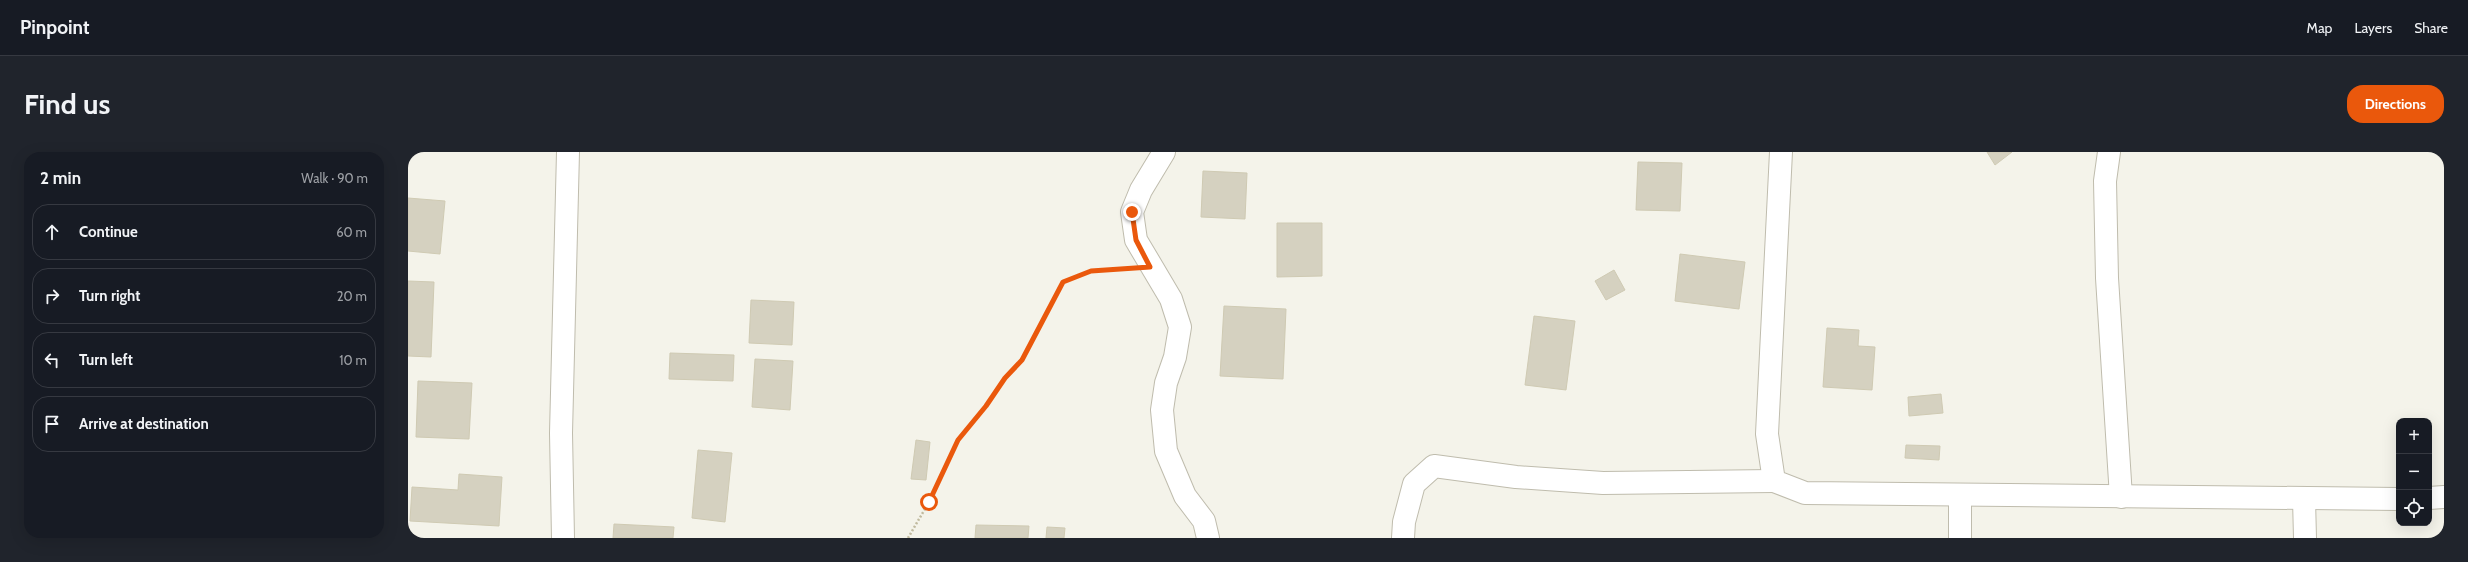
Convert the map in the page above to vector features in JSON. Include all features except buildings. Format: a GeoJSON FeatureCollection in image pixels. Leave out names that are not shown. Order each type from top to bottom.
{"type":"FeatureCollection","features":[{"type":"Feature","properties":{"kind":"street"},"geometry":{"type":"LineString","coordinates":[[563,538],[561,433],[568,152]]}},
{"type":"Feature","properties":{"kind":"street"},"geometry":{"type":"LineString","coordinates":[[1164,152],[1141,190],[1132,212],[1136,240],[1150,267],[1171,298],[1180,328],[1176,357],[1166,383],[1162,410],[1166,451],[1185,496],[1204,521],[1208,538]]}},
{"type":"Feature","properties":{"kind":"street"},"geometry":{"type":"LineString","coordinates":[[1774,481],[1767,434],[1781,152]]}},
{"type":"Feature","properties":{"kind":"street"},"geometry":{"type":"LineString","coordinates":[[2109,152],[2105,181],[2107,278],[2121,497]]}},
{"type":"Feature","properties":{"kind":"street"},"geometry":{"type":"LineString","coordinates":[[1403,538],[1404,522],[1414,484],[1434,466],[1516,478],[1603,483],[1774,481],[1805,493],[2396,499]]}},
{"type":"Feature","properties":{"kind":"street"},"geometry":{"type":"LineString","coordinates":[[1960,495],[1960,538]]}},
{"type":"Feature","properties":{"kind":"street"},"geometry":{"type":"LineString","coordinates":[[2432,498],[2444,497]]}},
{"type":"Feature","properties":{"kind":"street"},"geometry":{"type":"LineString","coordinates":[[2304,499],[2305,538]]}},
{"type":"Feature","properties":{"kind":"path"},"geometry":{"type":"LineString","coordinates":[[908,538],[929,502],[958,440],[986,406],[1005,378],[1022,360],[1063,282],[1091,271],[1150,267]]}},
{"type":"Feature","properties":{"kind":"route"},"geometry":{"type":"LineString","coordinates":[[929,502],[958,440],[986,406],[1005,378],[1022,360],[1043,324],[1063,282],[1091,271],[1150,267],[1136,240],[1132,212]]}}]}
